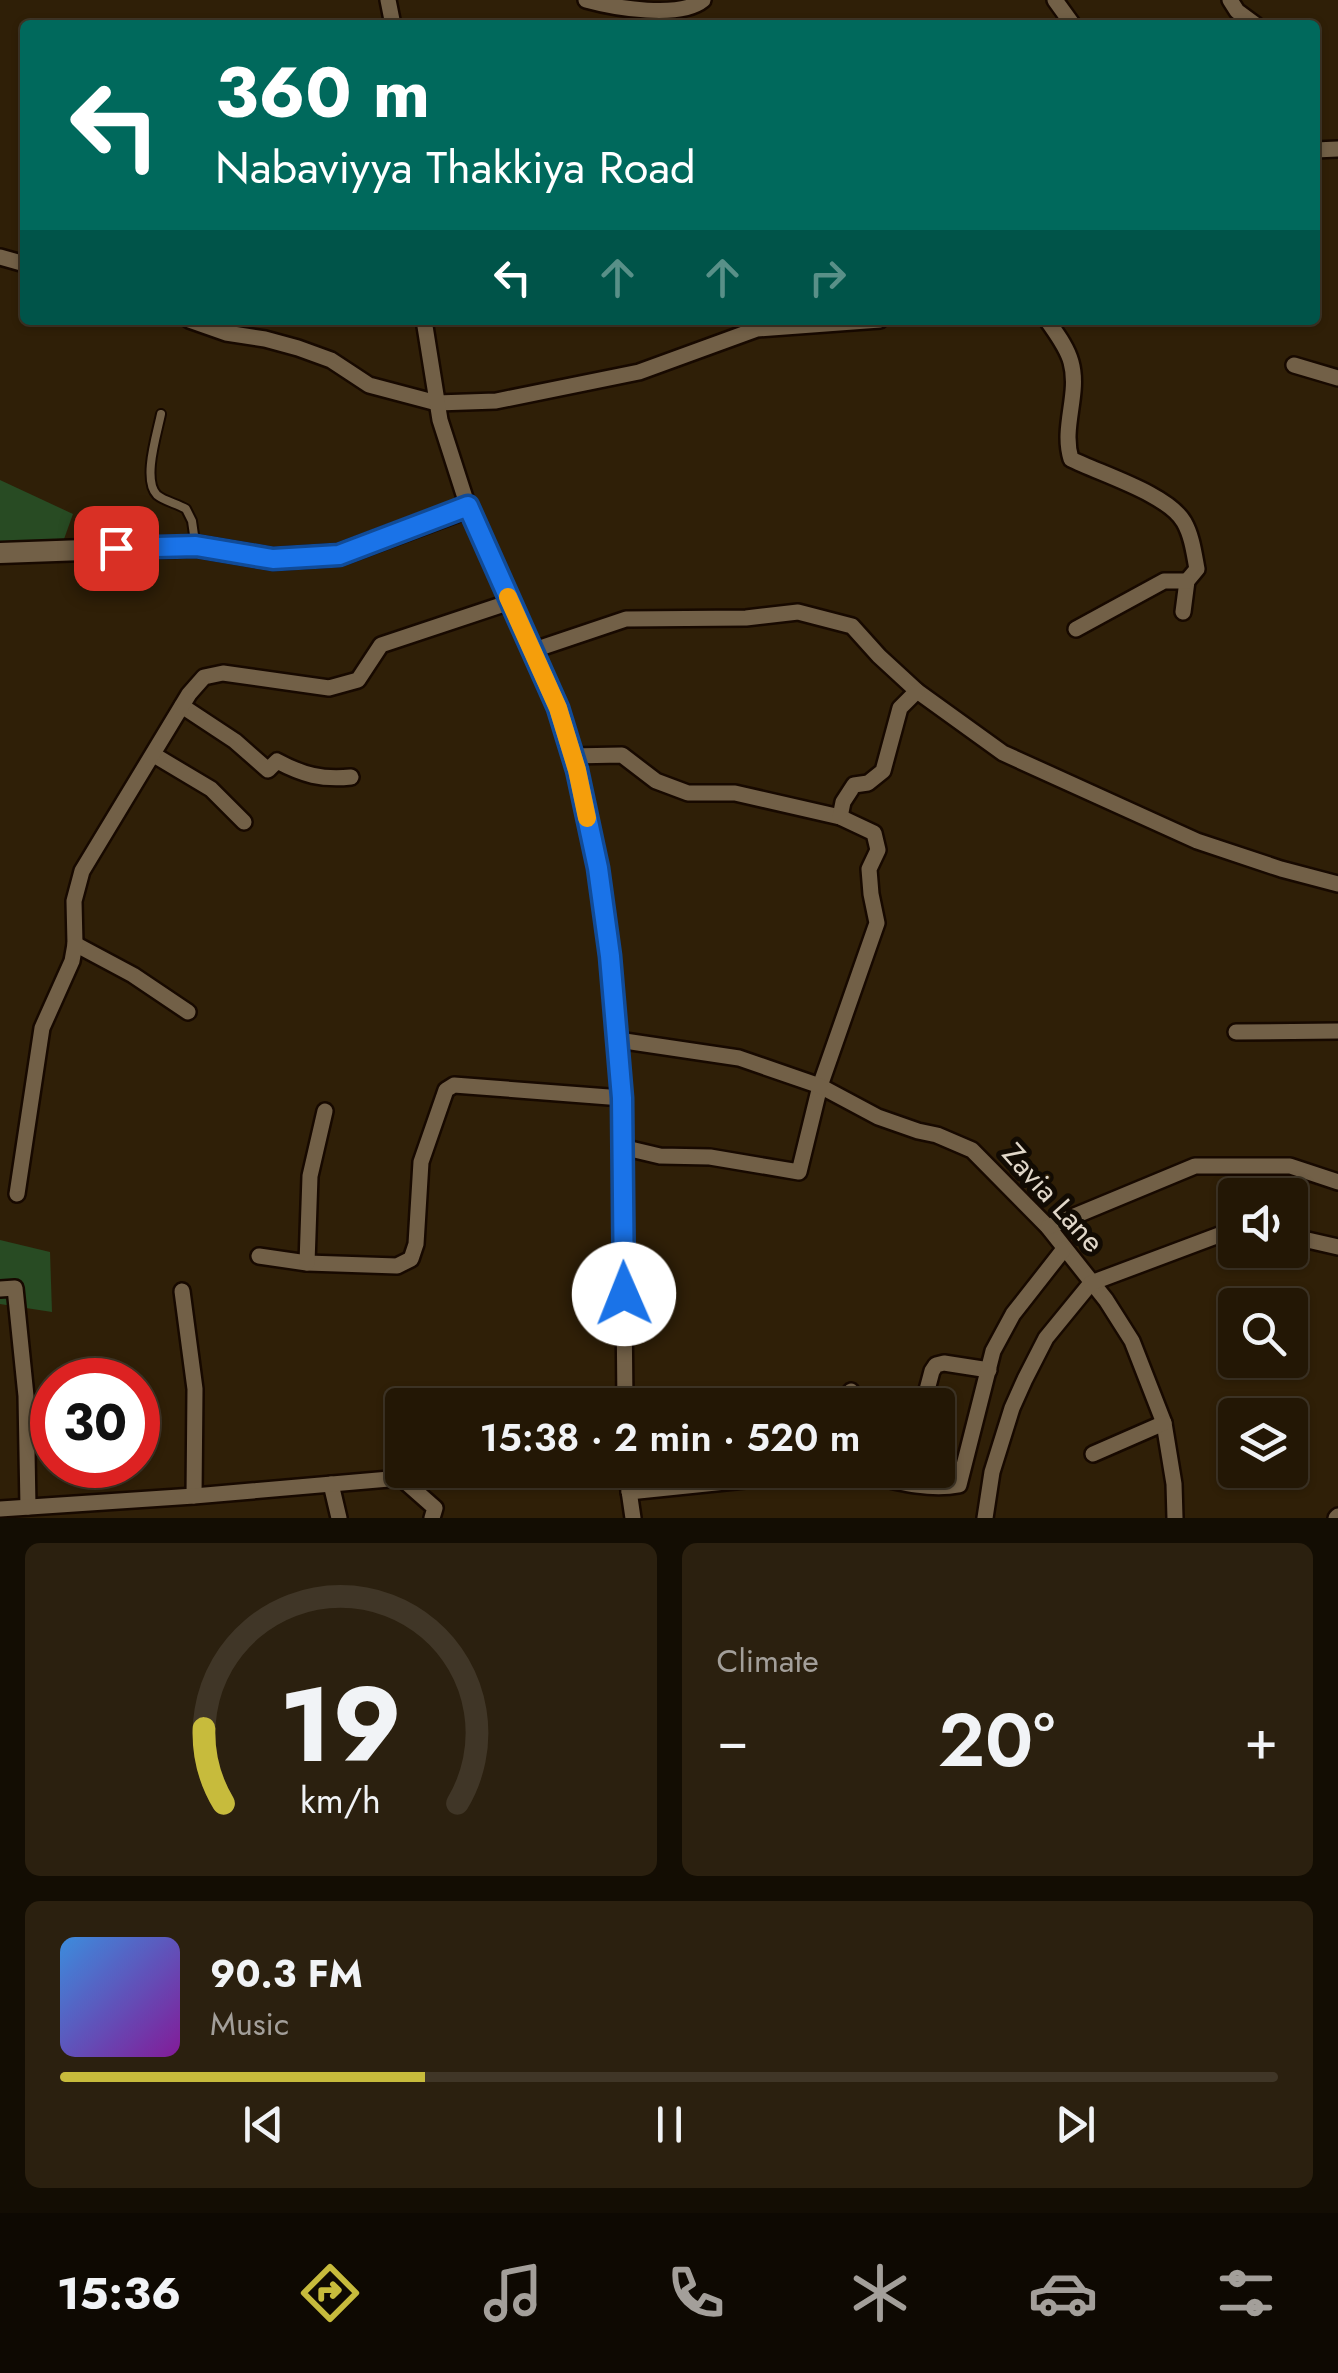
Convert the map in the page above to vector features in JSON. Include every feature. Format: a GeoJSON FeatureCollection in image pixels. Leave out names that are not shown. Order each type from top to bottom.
{"type":"FeatureCollection","features":[{"type":"Feature","properties":{"kind":"street"},"geometry":{"type":"LineString","coordinates":[[586,0],[634,11],[694,7],[704,0]]}},
{"type":"Feature","properties":{"kind":"street"},"geometry":{"type":"LineString","coordinates":[[1230,0],[1250,20]]}},
{"type":"Feature","properties":{"kind":"street"},"geometry":{"type":"LineString","coordinates":[[203,325],[298,348],[331,360],[368,385],[437,403],[496,401],[639,372],[756,329],[811,325]]}},
{"type":"Feature","properties":{"kind":"street"},"geometry":{"type":"LineString","coordinates":[[425,325],[437,403],[468,506],[558,708],[577,770],[598,868],[622,1098],[625,1388]]}},
{"type":"Feature","properties":{"kind":"street"},"geometry":{"type":"LineString","coordinates":[[1050,325],[1072,363],[1067,445],[1071,459],[1158,498],[1182,517],[1197,568],[1187,581],[1183,612]]}},
{"type":"Feature","properties":{"kind":"street"},"geometry":{"type":"LineString","coordinates":[[1294,365],[1338,378]]}},
{"type":"Feature","properties":{"kind":"street"},"geometry":{"type":"LineString","coordinates":[[0,552],[196,546],[273,559],[339,555],[468,506]]}},
{"type":"Feature","properties":{"kind":"street"},"geometry":{"type":"LineString","coordinates":[[1076,630],[1164,581],[1187,581]]}},
{"type":"Feature","properties":{"kind":"street"},"geometry":{"type":"LineString","coordinates":[[17,1194],[42,1028],[72,961],[74,902],[82,871],[189,694],[204,677],[224,673],[329,688],[358,680],[380,645],[510,602]]}},
{"type":"Feature","properties":{"kind":"street"},"geometry":{"type":"LineString","coordinates":[[531,651],[626,620],[746,618],[798,612],[852,626],[917,691],[1003,753],[1197,841],[1338,884]]}},
{"type":"Feature","properties":{"kind":"street"},"geometry":{"type":"LineString","coordinates":[[840,817],[843,802],[854,785],[868,782],[883,771],[900,708],[917,691]]}},
{"type":"Feature","properties":{"kind":"street"},"geometry":{"type":"LineString","coordinates":[[182,706],[235,741],[268,770],[278,762],[312,778],[351,777]]}},
{"type":"Feature","properties":{"kind":"street"},"geometry":{"type":"LineString","coordinates":[[572,756],[622,755],[656,781],[688,793],[735,792],[840,817],[874,833],[878,850],[869,869],[878,922],[820,1086],[799,1172],[710,1157],[660,1156],[622,1147]]}},
{"type":"Feature","properties":{"kind":"street"},"geometry":{"type":"LineString","coordinates":[[154,756],[211,789],[244,822]]}},
{"type":"Feature","properties":{"kind":"street"},"geometry":{"type":"LineString","coordinates":[[75,944],[133,975],[188,1012]]}},
{"type":"Feature","properties":{"kind":"street"},"geometry":{"type":"LineString","coordinates":[[1236,1032],[1338,1031]]}},
{"type":"Feature","properties":{"kind":"street","name":"Zavia Lane"},"geometry":{"type":"LineString","coordinates":[[618,1040],[739,1058],[820,1086],[878,1117],[937,1134],[972,1150],[1048,1227],[1106,1300],[1132,1341],[1164,1423],[1175,1518]]}},
{"type":"Feature","properties":{"kind":"street"},"geometry":{"type":"LineString","coordinates":[[258,1256],[307,1263],[397,1266],[412,1260],[421,1162],[446,1090],[454,1085],[622,1098]]}},
{"type":"Feature","properties":{"kind":"street"},"geometry":{"type":"LineString","coordinates":[[307,1263],[310,1176],[324,1112]]}},
{"type":"Feature","properties":{"kind":"street"},"geometry":{"type":"LineString","coordinates":[[1048,1227],[1195,1166],[1290,1166],[1338,1182]]}},
{"type":"Feature","properties":{"kind":"street"},"geometry":{"type":"LineString","coordinates":[[985,1518],[992,1472],[1019,1393],[1046,1338],[1092,1283],[1218,1236]]}},
{"type":"Feature","properties":{"kind":"street"},"geometry":{"type":"LineString","coordinates":[[1308,1240],[1338,1247]]}},
{"type":"Feature","properties":{"kind":"street"},"geometry":{"type":"LineString","coordinates":[[955,1486],[960,1485],[993,1350],[1013,1314],[1064,1248]]}},
{"type":"Feature","properties":{"kind":"street"},"geometry":{"type":"LineString","coordinates":[[0,1289],[15,1288],[26,1396],[28,1507]]}},
{"type":"Feature","properties":{"kind":"street"},"geometry":{"type":"LineString","coordinates":[[182,1292],[195,1389],[194,1496]]}},
{"type":"Feature","properties":{"kind":"street"},"geometry":{"type":"LineString","coordinates":[[927,1388],[936,1365],[990,1370]]}},
{"type":"Feature","properties":{"kind":"street"},"geometry":{"type":"LineString","coordinates":[[1092,1454],[1164,1423]]}},
{"type":"Feature","properties":{"kind":"street"},"geometry":{"type":"LineString","coordinates":[[0,1509],[385,1479]]}},
{"type":"Feature","properties":{"kind":"street"},"geometry":{"type":"LineString","coordinates":[[331,1484],[339,1518]]}},
{"type":"Feature","properties":{"kind":"street"},"geometry":{"type":"LineString","coordinates":[[412,1488],[435,1508],[432,1518]]}},
{"type":"Feature","properties":{"kind":"street"},"geometry":{"type":"LineString","coordinates":[[628,1488],[633,1518]]}},
{"type":"Feature","properties":{"kind":"street"},"geometry":{"type":"LineString","coordinates":[[628,1492],[667,1488]]}},
{"type":"Feature","properties":{"kind":"lane"},"geometry":{"type":"LineString","coordinates":[[161,414],[150,486],[159,497],[186,510],[196,546]]}},
{"type":"Feature","properties":{"kind":"green space"},"geometry":{"type":"Polygon","coordinates":[[[0,480],[73,514],[64,539],[0,542],[0,480]]]}},
{"type":"Feature","properties":{"kind":"green space"},"geometry":{"type":"Polygon","coordinates":[[[0,1240],[50,1252],[52,1312],[0,1304],[0,1240]]]}},
{"type":"Feature","properties":{"kind":"slow traffic"},"geometry":{"type":"LineString","coordinates":[[508,597],[558,708],[587,818]]}},
{"type":"Feature","properties":{"kind":"route"},"geometry":{"type":"LineString","coordinates":[[116,548],[196,546],[273,559],[339,555],[468,506],[558,708],[577,770],[598,868],[622,1098],[624,1294]]}}]}
